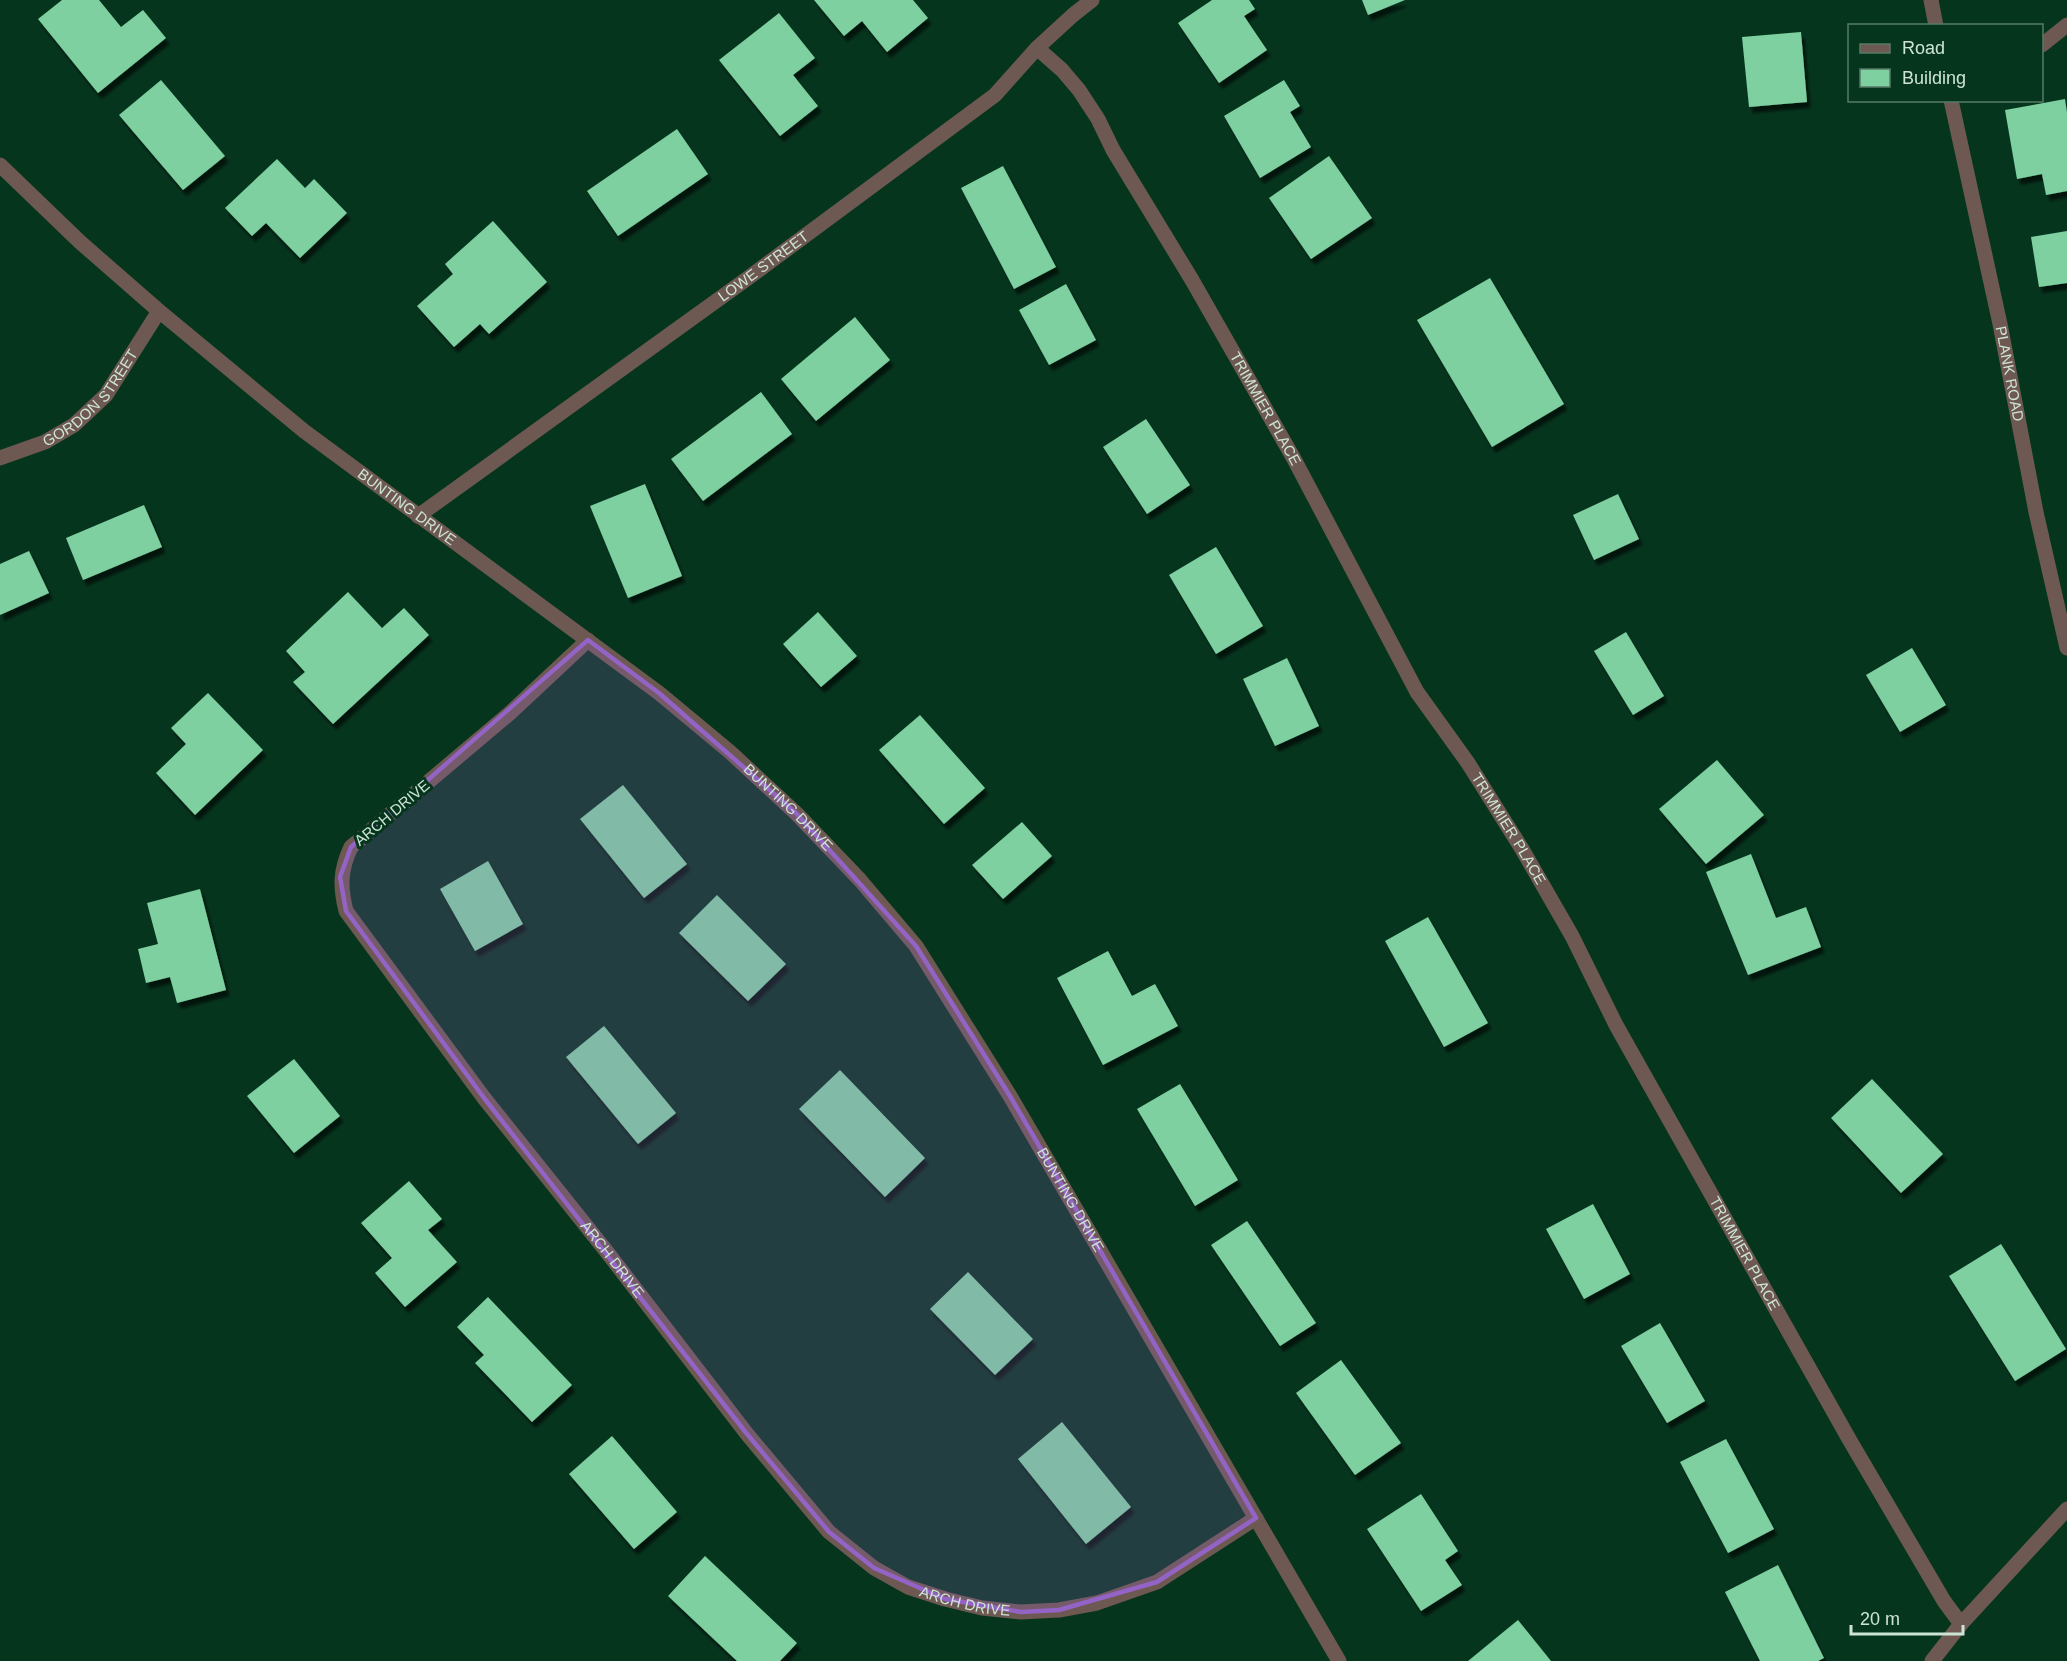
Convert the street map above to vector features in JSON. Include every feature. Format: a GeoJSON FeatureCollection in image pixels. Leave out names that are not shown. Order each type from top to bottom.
{"type":"FeatureCollection","features":[{"type":"Feature","properties":{"kind":"street","name":"LOWE STREET"},"geometry":{"type":"LineString","coordinates":[[418,516],[748,278],[995,95],[1037,48],[1092,0]]}},
{"type":"Feature","properties":{"kind":"street"},"geometry":{"type":"LineString","coordinates":[[1931,0],[1936,24]]}},
{"type":"Feature","properties":{"kind":"street"},"geometry":{"type":"LineString","coordinates":[[2043,44],[2067,25]]}},
{"type":"Feature","properties":{"kind":"street","name":"TRIMMIER PLACE"},"geometry":{"type":"LineString","coordinates":[[1037,48],[1062,70],[1079,90],[1098,119],[1113,150],[1192,280],[1294,459],[1417,692],[1468,764],[1522,849],[1572,936],[1616,1025],[1849,1439],[1944,1601],[1961,1624]]}},
{"type":"Feature","properties":{"kind":"street","name":"PLANK ROAD"},"geometry":{"type":"LineString","coordinates":[[1954,102],[2036,512],[2067,648]]}},
{"type":"Feature","properties":{"kind":"street","name":"BUNTING DRIVE"},"geometry":{"type":"LineString","coordinates":[[0,165],[80,242],[159,312],[304,431],[588,640],[730,752],[797,814],[860,880],[916,946],[1010,1096],[1339,1661]]}},
{"type":"Feature","properties":{"kind":"street","name":"GORDON STREET"},"geometry":{"type":"LineString","coordinates":[[0,458],[45,442],[74,424],[106,395],[159,312]]}},
{"type":"Feature","properties":{"kind":"street","name":"ARCH DRIVE"},"geometry":{"type":"LineString","coordinates":[[588,640],[510,713],[351,847],[340,877],[346,911],[484,1098],[608,1252],[747,1434],[829,1532],[882,1573],[908,1587],[973,1606],[1021,1612],[1059,1610],[1097,1603],[1157,1582],[1256,1518]]}},
{"type":"Feature","properties":{"kind":"street"},"geometry":{"type":"LineString","coordinates":[[1932,1661],[1961,1624],[2067,1509]]}},
{"type":"Feature","properties":{"kind":"highlighted area"},"geometry":{"type":"Polygon","coordinates":[[[588,640],[659,693],[797,814],[916,946],[1010,1096],[1256,1518],[1157,1582],[1059,1610],[1021,1612],[945,1599],[874,1568],[829,1532],[747,1434],[484,1098],[346,911],[340,877],[351,847],[588,640]]]}},
{"type":"Feature","properties":{"kind":"building"},"geometry":{"type":"Polygon","coordinates":[[[62,0],[99,0],[121,27],[143,10],[166,38],[98,93],[38,19],[62,0]]]}},
{"type":"Feature","properties":{"kind":"building"},"geometry":{"type":"Polygon","coordinates":[[[814,0],[913,0],[928,18],[887,52],[862,21],[844,36],[814,0]]]}},
{"type":"Feature","properties":{"kind":"building"},"geometry":{"type":"Polygon","coordinates":[[[1212,0],[1249,0],[1255,9],[1244,16],[1267,50],[1219,83],[1178,23],[1212,0]]]}},
{"type":"Feature","properties":{"kind":"building"},"geometry":{"type":"Polygon","coordinates":[[[1362,0],[1405,0],[1368,15],[1362,0]]]}},
{"type":"Feature","properties":{"kind":"building"},"geometry":{"type":"Polygon","coordinates":[[[779,13],[815,58],[793,75],[818,106],[780,136],[719,60],[779,13]]]}},
{"type":"Feature","properties":{"kind":"building"},"geometry":{"type":"Polygon","coordinates":[[[1801,32],[1807,102],[1749,107],[1742,37],[1801,32]]]}},
{"type":"Feature","properties":{"kind":"building"},"geometry":{"type":"Polygon","coordinates":[[[161,80],[225,156],[183,190],[119,115],[161,80]]]}},
{"type":"Feature","properties":{"kind":"building"},"geometry":{"type":"Polygon","coordinates":[[[1284,80],[1300,106],[1290,112],[1311,147],[1260,178],[1224,116],[1284,80]]]}},
{"type":"Feature","properties":{"kind":"building"},"geometry":{"type":"Polygon","coordinates":[[[2065,99],[2067,191],[2046,195],[2042,174],[2017,179],[2005,110],[2065,99]]]}},
{"type":"Feature","properties":{"kind":"building"},"geometry":{"type":"Polygon","coordinates":[[[677,129],[708,174],[618,236],[587,191],[677,129]]]}},
{"type":"Feature","properties":{"kind":"building"},"geometry":{"type":"Polygon","coordinates":[[[1329,156],[1372,218],[1311,259],[1269,198],[1329,156]]]}},
{"type":"Feature","properties":{"kind":"building"},"geometry":{"type":"Polygon","coordinates":[[[277,159],[305,188],[314,179],[347,213],[300,258],[266,223],[252,236],[225,208],[277,159]]]}},
{"type":"Feature","properties":{"kind":"building"},"geometry":{"type":"Polygon","coordinates":[[[1003,166],[1056,267],[1014,289],[961,188],[1003,166]]]}},
{"type":"Feature","properties":{"kind":"building"},"geometry":{"type":"Polygon","coordinates":[[[493,221],[547,282],[489,334],[480,324],[454,347],[417,306],[453,274],[445,264],[493,221]]]}},
{"type":"Feature","properties":{"kind":"building"},"geometry":{"type":"Polygon","coordinates":[[[2067,231],[2067,283],[2039,287],[2031,237],[2067,231]]]}},
{"type":"Feature","properties":{"kind":"building"},"geometry":{"type":"Polygon","coordinates":[[[1490,278],[1564,404],[1492,447],[1417,320],[1490,278]]]}},
{"type":"Feature","properties":{"kind":"building"},"geometry":{"type":"Polygon","coordinates":[[[1066,284],[1096,340],[1049,365],[1019,310],[1066,284]]]}},
{"type":"Feature","properties":{"kind":"building"},"geometry":{"type":"Polygon","coordinates":[[[855,317],[890,360],[816,421],[781,379],[855,317]]]}},
{"type":"Feature","properties":{"kind":"building"},"geometry":{"type":"Polygon","coordinates":[[[761,392],[792,434],[703,501],[671,459],[761,392]]]}},
{"type":"Feature","properties":{"kind":"building"},"geometry":{"type":"Polygon","coordinates":[[[1146,419],[1190,485],[1147,514],[1103,447],[1146,419]]]}},
{"type":"Feature","properties":{"kind":"building"},"geometry":{"type":"Polygon","coordinates":[[[645,484],[682,576],[628,598],[590,506],[645,484]]]}},
{"type":"Feature","properties":{"kind":"building"},"geometry":{"type":"Polygon","coordinates":[[[1618,494],[1639,539],[1594,560],[1573,515],[1618,494]]]}},
{"type":"Feature","properties":{"kind":"building"},"geometry":{"type":"Polygon","coordinates":[[[144,505],[162,547],[83,580],[66,538],[144,505]]]}},
{"type":"Feature","properties":{"kind":"building"},"geometry":{"type":"Polygon","coordinates":[[[1216,547],[1263,626],[1216,654],[1169,575],[1216,547]]]}},
{"type":"Feature","properties":{"kind":"building"},"geometry":{"type":"Polygon","coordinates":[[[29,551],[49,593],[0,615],[0,564],[29,551]]]}},
{"type":"Feature","properties":{"kind":"building"},"geometry":{"type":"Polygon","coordinates":[[[348,592],[382,628],[404,608],[429,635],[333,724],[293,682],[305,672],[286,651],[348,592]]]}},
{"type":"Feature","properties":{"kind":"building"},"geometry":{"type":"Polygon","coordinates":[[[818,612],[857,656],[821,687],[783,644],[818,612]]]}},
{"type":"Feature","properties":{"kind":"building"},"geometry":{"type":"Polygon","coordinates":[[[1626,632],[1664,696],[1633,715],[1594,651],[1626,632]]]}},
{"type":"Feature","properties":{"kind":"building"},"geometry":{"type":"Polygon","coordinates":[[[1912,648],[1946,705],[1900,732],[1866,675],[1912,648]]]}},
{"type":"Feature","properties":{"kind":"building"},"geometry":{"type":"Polygon","coordinates":[[[1287,658],[1319,726],[1275,746],[1243,679],[1287,658]]]}},
{"type":"Feature","properties":{"kind":"building"},"geometry":{"type":"Polygon","coordinates":[[[208,693],[263,750],[195,815],[156,773],[186,744],[171,728],[208,693]]]}},
{"type":"Feature","properties":{"kind":"building"},"geometry":{"type":"Polygon","coordinates":[[[920,715],[985,788],[944,824],[879,750],[920,715]]]}},
{"type":"Feature","properties":{"kind":"building"},"geometry":{"type":"Polygon","coordinates":[[[1717,760],[1764,815],[1706,864],[1659,809],[1717,760]]]}},
{"type":"Feature","properties":{"kind":"building"},"geometry":{"type":"Polygon","coordinates":[[[623,785],[687,864],[644,898],[580,819],[623,785]]]}},
{"type":"Feature","properties":{"kind":"building"},"geometry":{"type":"Polygon","coordinates":[[[1022,822],[1052,856],[1003,899],[972,865],[1022,822]]]}},
{"type":"Feature","properties":{"kind":"building"},"geometry":{"type":"Polygon","coordinates":[[[1751,854],[1776,918],[1806,907],[1821,947],[1748,975],[1706,872],[1751,854]]]}},
{"type":"Feature","properties":{"kind":"building"},"geometry":{"type":"Polygon","coordinates":[[[488,861],[523,924],[475,951],[440,889],[488,861]]]}},
{"type":"Feature","properties":{"kind":"building"},"geometry":{"type":"Polygon","coordinates":[[[200,889],[226,990],[177,1003],[170,977],[146,983],[138,949],[158,944],[147,903],[200,889]]]}},
{"type":"Feature","properties":{"kind":"building"},"geometry":{"type":"Polygon","coordinates":[[[717,895],[786,964],[748,1001],[679,933],[717,895]]]}},
{"type":"Feature","properties":{"kind":"building"},"geometry":{"type":"Polygon","coordinates":[[[1428,917],[1488,1023],[1444,1047],[1385,941],[1428,917]]]}},
{"type":"Feature","properties":{"kind":"building"},"geometry":{"type":"Polygon","coordinates":[[[1108,951],[1132,996],[1155,984],[1178,1026],[1103,1065],[1057,978],[1108,951]]]}},
{"type":"Feature","properties":{"kind":"building"},"geometry":{"type":"Polygon","coordinates":[[[604,1026],[676,1113],[638,1144],[566,1057],[604,1026]]]}},
{"type":"Feature","properties":{"kind":"building"},"geometry":{"type":"Polygon","coordinates":[[[294,1059],[340,1116],[294,1153],[247,1096],[294,1059]]]}},
{"type":"Feature","properties":{"kind":"building"},"geometry":{"type":"Polygon","coordinates":[[[840,1070],[925,1158],[885,1197],[799,1109],[840,1070]]]}},
{"type":"Feature","properties":{"kind":"building"},"geometry":{"type":"Polygon","coordinates":[[[1872,1079],[1943,1154],[1901,1193],[1831,1118],[1872,1079]]]}},
{"type":"Feature","properties":{"kind":"building"},"geometry":{"type":"Polygon","coordinates":[[[1180,1084],[1238,1180],[1195,1206],[1137,1109],[1180,1084]]]}},
{"type":"Feature","properties":{"kind":"building"},"geometry":{"type":"Polygon","coordinates":[[[409,1181],[442,1219],[428,1230],[457,1262],[405,1307],[375,1273],[392,1258],[361,1223],[409,1181]]]}},
{"type":"Feature","properties":{"kind":"building"},"geometry":{"type":"Polygon","coordinates":[[[1593,1204],[1630,1274],[1584,1299],[1546,1229],[1593,1204]]]}},
{"type":"Feature","properties":{"kind":"building"},"geometry":{"type":"Polygon","coordinates":[[[1247,1221],[1316,1323],[1280,1346],[1211,1245],[1247,1221]]]}},
{"type":"Feature","properties":{"kind":"building"},"geometry":{"type":"Polygon","coordinates":[[[2001,1244],[2066,1349],[2015,1381],[1949,1276],[2001,1244]]]}},
{"type":"Feature","properties":{"kind":"building"},"geometry":{"type":"Polygon","coordinates":[[[968,1272],[1033,1339],[995,1375],[930,1309],[968,1272]]]}},
{"type":"Feature","properties":{"kind":"building"},"geometry":{"type":"Polygon","coordinates":[[[488,1297],[572,1385],[532,1422],[475,1363],[484,1355],[457,1327],[488,1297]]]}},
{"type":"Feature","properties":{"kind":"building"},"geometry":{"type":"Polygon","coordinates":[[[1660,1323],[1705,1401],[1667,1423],[1621,1346],[1660,1323]]]}},
{"type":"Feature","properties":{"kind":"building"},"geometry":{"type":"Polygon","coordinates":[[[1341,1360],[1401,1443],[1355,1475],[1296,1393],[1341,1360]]]}},
{"type":"Feature","properties":{"kind":"building"},"geometry":{"type":"Polygon","coordinates":[[[1062,1422],[1131,1507],[1086,1544],[1018,1459],[1062,1422]]]}},
{"type":"Feature","properties":{"kind":"building"},"geometry":{"type":"Polygon","coordinates":[[[612,1436],[677,1512],[634,1549],[569,1474],[612,1436]]]}},
{"type":"Feature","properties":{"kind":"building"},"geometry":{"type":"Polygon","coordinates":[[[1726,1439],[1774,1529],[1728,1553],[1680,1462],[1726,1439]]]}},
{"type":"Feature","properties":{"kind":"building"},"geometry":{"type":"Polygon","coordinates":[[[1421,1494],[1458,1551],[1445,1560],[1462,1585],[1421,1611],[1367,1529],[1421,1494]]]}},
{"type":"Feature","properties":{"kind":"building"},"geometry":{"type":"Polygon","coordinates":[[[705,1556],[797,1643],[780,1661],[737,1661],[668,1596],[705,1556]]]}},
{"type":"Feature","properties":{"kind":"building"},"geometry":{"type":"Polygon","coordinates":[[[1778,1565],[1824,1658],[1818,1661],[1760,1661],[1725,1592],[1778,1565]]]}},
{"type":"Feature","properties":{"kind":"building"},"geometry":{"type":"Polygon","coordinates":[[[1518,1620],[1551,1661],[1468,1661],[1518,1620]]]}}]}
